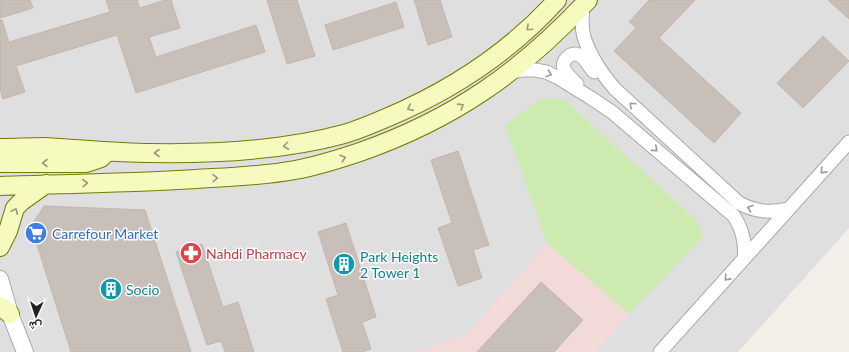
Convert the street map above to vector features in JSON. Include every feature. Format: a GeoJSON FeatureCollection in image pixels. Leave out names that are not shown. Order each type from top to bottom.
{"type":"FeatureCollection","features":[{"type":"Feature","properties":{"kind":"main road"},"geometry":{"type":"LineString","coordinates":[[0,148],[45,147],[109,152],[151,153],[256,150],[297,144],[344,134],[413,107],[448,88],[501,52],[556,0]]}},
{"type":"Feature","properties":{"kind":"main road"},"geometry":{"type":"LineString","coordinates":[[0,186],[260,176],[297,170],[329,162],[389,142],[435,121],[464,104],[511,72],[549,39],[585,3]]}},
{"type":"Feature","properties":{"kind":"main road"},"geometry":{"type":"LineString","coordinates":[[0,136],[24,140],[45,147]]}},
{"type":"Feature","properties":{"kind":"main road"},"geometry":{"type":"LineString","coordinates":[[0,163],[86,163],[101,158],[109,152]]}},
{"type":"Feature","properties":{"kind":"main road"},"geometry":{"type":"LineString","coordinates":[[0,247],[8,231],[15,208],[22,201],[46,184]]}},
{"type":"Feature","properties":{"kind":"street"},"geometry":{"type":"LineString","coordinates":[[585,3],[582,21],[584,37],[589,51],[607,80],[615,89],[739,204],[758,211],[779,211],[788,209]]}},
{"type":"Feature","properties":{"kind":"street"},"geometry":{"type":"LineString","coordinates":[[591,98],[565,71],[563,65],[565,60],[574,54],[580,55],[593,71],[607,80]]}},
{"type":"Feature","properties":{"kind":"street"},"geometry":{"type":"LineString","coordinates":[[511,72],[523,70],[546,72],[557,77],[612,112],[734,216],[742,231],[744,240],[744,259]]}},
{"type":"Feature","properties":{"kind":"street"},"geometry":{"type":"LineString","coordinates":[[657,351],[744,259],[849,142]]}},
{"type":"Feature","properties":{"kind":"street"},"geometry":{"type":"LineString","coordinates":[[0,279],[5,310],[25,352]]}},
{"type":"Feature","properties":{"kind":"shaded area"},"geometry":{"type":"Polygon","coordinates":[[[0,0],[849,0],[849,228],[738,352],[0,352],[0,0]]]}},
{"type":"Feature","properties":{"kind":"shaded area"},"geometry":{"type":"Polygon","coordinates":[[[547,243],[629,314],[596,352],[413,352],[465,336],[547,243]]]}},
{"type":"Feature","properties":{"kind":"green space"},"geometry":{"type":"Polygon","coordinates":[[[542,98],[565,100],[697,221],[704,236],[629,314],[547,243],[505,125],[542,98]]]}},
{"type":"Feature","properties":{"kind":"building"},"geometry":{"type":"Polygon","coordinates":[[[0,0],[30,0],[33,8],[0,18],[0,0]]]}},
{"type":"Feature","properties":{"kind":"building"},"geometry":{"type":"Polygon","coordinates":[[[106,0],[137,0],[140,8],[165,0],[171,0],[180,28],[149,37],[156,57],[256,25],[265,52],[136,93],[117,35],[16,66],[25,92],[3,99],[0,89],[0,20],[2,20],[9,42],[110,12],[106,0]]]}},
{"type":"Feature","properties":{"kind":"building"},"geometry":{"type":"Polygon","coordinates":[[[267,0],[297,0],[315,56],[287,64],[267,0]]]}},
{"type":"Feature","properties":{"kind":"building"},"geometry":{"type":"Polygon","coordinates":[[[414,0],[440,0],[452,37],[428,45],[414,0]]]}},
{"type":"Feature","properties":{"kind":"building"},"geometry":{"type":"Polygon","coordinates":[[[649,0],[695,0],[659,38],[741,113],[714,143],[614,51],[636,28],[629,22],[649,0]]]}},
{"type":"Feature","properties":{"kind":"building"},"geometry":{"type":"Polygon","coordinates":[[[828,0],[849,0],[849,19],[828,0]]]}},
{"type":"Feature","properties":{"kind":"building"},"geometry":{"type":"Polygon","coordinates":[[[396,2],[404,27],[333,50],[325,25],[396,2]]]}},
{"type":"Feature","properties":{"kind":"building"},"geometry":{"type":"Polygon","coordinates":[[[823,36],[849,61],[803,108],[777,83],[823,36]]]}},
{"type":"Feature","properties":{"kind":"building"},"geometry":{"type":"Polygon","coordinates":[[[458,151],[489,245],[473,250],[482,278],[458,286],[438,228],[452,223],[431,160],[458,151]]]}},
{"type":"Feature","properties":{"kind":"building","name":"Socio"},"geometry":{"type":"Polygon","coordinates":[[[44,206],[145,210],[191,352],[71,352],[31,226],[44,206]]]}},
{"type":"Feature","properties":{"kind":"building","name":"Park Heights 2 Tower 1"},"geometry":{"type":"Polygon","coordinates":[[[346,223],[376,317],[362,322],[371,349],[362,352],[343,352],[326,299],[338,295],[318,232],[346,223]]]}},
{"type":"Feature","properties":{"kind":"building"},"geometry":{"type":"Polygon","coordinates":[[[202,244],[223,307],[238,302],[254,352],[225,352],[221,341],[207,345],[176,252],[202,244]]]}},
{"type":"Feature","properties":{"kind":"building"},"geometry":{"type":"Polygon","coordinates":[[[541,282],[583,320],[554,352],[477,352],[541,282]]]}},
{"type":"Feature","properties":{"kind":"place","name":"Carrefour Market"},"geometry":{"type":"Point","coordinates":[36,233]}},
{"type":"Feature","properties":{"kind":"place","name":"Nahdi Pharmacy"},"geometry":{"type":"Point","coordinates":[191,253]}},
{"type":"Feature","properties":{"kind":"place","name":"Park Heights 2 Tower 1"},"geometry":{"type":"Point","coordinates":[344,264]}},
{"type":"Feature","properties":{"kind":"place","name":"Socio"},"geometry":{"type":"Point","coordinates":[111,289]}}]}
